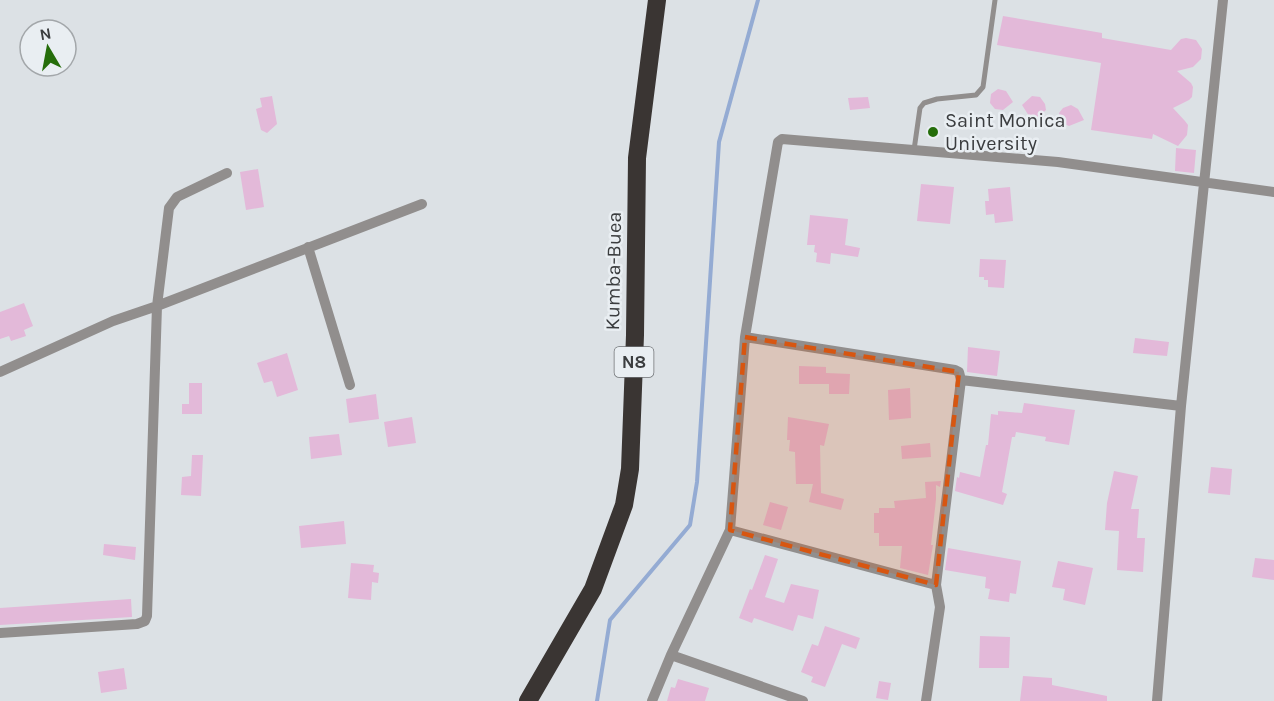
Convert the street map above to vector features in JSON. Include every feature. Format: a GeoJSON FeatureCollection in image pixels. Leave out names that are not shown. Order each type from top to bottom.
{"type":"FeatureCollection","features":[{"type":"Feature","properties":{"kind":"highway","name":"Kumba-Buea"},"geometry":{"type":"LineString","coordinates":[[528,701],[593,589],[624,504],[630,469],[635,335],[637,158],[657,0]]}},
{"type":"Feature","properties":{"kind":"street"},"geometry":{"type":"LineString","coordinates":[[1156,701],[1181,406],[1223,0]]}},
{"type":"Feature","properties":{"kind":"street"},"geometry":{"type":"LineString","coordinates":[[652,701],[730,530],[745,337],[778,142],[784,138],[1058,162],[1274,192]]}},
{"type":"Feature","properties":{"kind":"street"},"geometry":{"type":"LineString","coordinates":[[0,633],[137,624],[145,621],[147,616],[157,306],[168,208],[177,197],[227,173]]}},
{"type":"Feature","properties":{"kind":"street"},"geometry":{"type":"LineString","coordinates":[[0,372],[113,321],[422,204]]}},
{"type":"Feature","properties":{"kind":"street"},"geometry":{"type":"LineString","coordinates":[[308,247],[350,385]]}},
{"type":"Feature","properties":{"kind":"street"},"geometry":{"type":"LineString","coordinates":[[745,337],[959,372],[961,380],[936,585],[940,607],[926,701]]}},
{"type":"Feature","properties":{"kind":"street"},"geometry":{"type":"LineString","coordinates":[[961,380],[1181,406]]}},
{"type":"Feature","properties":{"kind":"street"},"geometry":{"type":"LineString","coordinates":[[730,530],[936,585]]}},
{"type":"Feature","properties":{"kind":"street"},"geometry":{"type":"LineString","coordinates":[[671,656],[803,701]]}},
{"type":"Feature","properties":{"kind":"lane"},"geometry":{"type":"LineString","coordinates":[[914,150],[920,108],[924,103],[937,99],[976,95],[983,87],[995,0]]}},
{"type":"Feature","properties":{"kind":"highlighted area"},"geometry":{"type":"Polygon","coordinates":[[[745,337],[959,372],[936,585],[730,530],[745,337]]]}},
{"type":"Feature","properties":{"kind":"building"},"geometry":{"type":"Polygon","coordinates":[[[1003,16],[1102,33],[1102,38],[1171,50],[1181,39],[1196,40],[1202,49],[1201,59],[1193,67],[1177,71],[1191,83],[1192,97],[1173,108],[1188,125],[1187,135],[1178,146],[1153,134],[1152,139],[1091,130],[1101,63],[997,45],[1003,16]]]}},
{"type":"Feature","properties":{"kind":"building"},"geometry":{"type":"Polygon","coordinates":[[[998,89],[1006,91],[1013,102],[1003,110],[995,109],[990,103],[991,94],[998,89]]]}},
{"type":"Feature","properties":{"kind":"building"},"geometry":{"type":"Polygon","coordinates":[[[272,96],[277,124],[267,133],[261,130],[256,109],[262,107],[260,98],[272,96]]]}},
{"type":"Feature","properties":{"kind":"building"},"geometry":{"type":"Polygon","coordinates":[[[1032,96],[1040,97],[1045,104],[1046,110],[1037,118],[1029,116],[1022,105],[1032,96]]]}},
{"type":"Feature","properties":{"kind":"building"},"geometry":{"type":"Polygon","coordinates":[[[868,97],[870,108],[850,110],[848,98],[868,97]]]}},
{"type":"Feature","properties":{"kind":"building"},"geometry":{"type":"Polygon","coordinates":[[[1071,105],[1078,109],[1084,120],[1069,126],[1062,123],[1059,113],[1063,108],[1071,105]]]}},
{"type":"Feature","properties":{"kind":"building"},"geometry":{"type":"Polygon","coordinates":[[[1176,148],[1196,150],[1194,173],[1175,171],[1176,148]]]}},
{"type":"Feature","properties":{"kind":"building"},"geometry":{"type":"Polygon","coordinates":[[[258,169],[264,207],[246,210],[240,172],[258,169]]]}},
{"type":"Feature","properties":{"kind":"building"},"geometry":{"type":"Polygon","coordinates":[[[921,184],[954,187],[950,224],[917,221],[921,184]]]}},
{"type":"Feature","properties":{"kind":"building"},"geometry":{"type":"Polygon","coordinates":[[[1010,187],[1013,221],[995,223],[994,214],[986,215],[985,201],[989,201],[988,189],[1010,187]]]}},
{"type":"Feature","properties":{"kind":"building"},"geometry":{"type":"Polygon","coordinates":[[[810,215],[848,219],[845,245],[860,248],[858,257],[831,253],[830,264],[816,262],[815,245],[807,245],[810,215]]]}},
{"type":"Feature","properties":{"kind":"building"},"geometry":{"type":"Polygon","coordinates":[[[980,259],[1006,260],[1004,288],[988,287],[988,280],[979,277],[980,259]]]}},
{"type":"Feature","properties":{"kind":"building"},"geometry":{"type":"Polygon","coordinates":[[[24,303],[33,326],[24,330],[26,336],[11,341],[9,336],[0,339],[0,312],[24,303]]]}},
{"type":"Feature","properties":{"kind":"building"},"geometry":{"type":"Polygon","coordinates":[[[1135,338],[1169,342],[1167,356],[1133,353],[1135,338]]]}},
{"type":"Feature","properties":{"kind":"building"},"geometry":{"type":"Polygon","coordinates":[[[968,347],[1000,351],[997,376],[967,372],[968,347]]]}},
{"type":"Feature","properties":{"kind":"building"},"geometry":{"type":"Polygon","coordinates":[[[287,353],[298,390],[277,397],[272,381],[264,383],[257,363],[287,353]]]}},
{"type":"Feature","properties":{"kind":"building"},"geometry":{"type":"Polygon","coordinates":[[[799,366],[826,367],[826,373],[850,374],[849,394],[829,394],[829,384],[799,384],[799,366]]]}},
{"type":"Feature","properties":{"kind":"building"},"geometry":{"type":"Polygon","coordinates":[[[189,383],[202,383],[202,414],[182,414],[182,404],[189,404],[189,383]]]}},
{"type":"Feature","properties":{"kind":"building"},"geometry":{"type":"Polygon","coordinates":[[[910,388],[911,418],[889,420],[888,390],[910,388]]]}},
{"type":"Feature","properties":{"kind":"building"},"geometry":{"type":"Polygon","coordinates":[[[376,394],[379,419],[349,423],[346,399],[376,394]]]}},
{"type":"Feature","properties":{"kind":"building"},"geometry":{"type":"Polygon","coordinates":[[[1024,403],[1075,410],[1069,445],[1045,441],[1046,437],[1016,432],[1015,437],[1012,437],[1002,492],[1007,494],[1003,505],[955,491],[960,472],[980,477],[986,445],[988,445],[991,414],[998,415],[998,411],[1022,413],[1024,403]]]}},
{"type":"Feature","properties":{"kind":"building"},"geometry":{"type":"Polygon","coordinates":[[[412,417],[416,443],[388,447],[384,422],[412,417]]]}},
{"type":"Feature","properties":{"kind":"building"},"geometry":{"type":"Polygon","coordinates":[[[788,417],[829,424],[824,446],[820,445],[821,493],[844,499],[841,510],[809,502],[813,484],[796,484],[795,452],[789,451],[790,440],[787,440],[788,417]]]}},
{"type":"Feature","properties":{"kind":"building"},"geometry":{"type":"Polygon","coordinates":[[[339,434],[342,455],[311,459],[309,437],[339,434]]]}},
{"type":"Feature","properties":{"kind":"building"},"geometry":{"type":"Polygon","coordinates":[[[930,443],[931,457],[902,459],[901,446],[930,443]]]}},
{"type":"Feature","properties":{"kind":"building"},"geometry":{"type":"Polygon","coordinates":[[[192,455],[203,455],[201,496],[181,495],[182,477],[191,476],[192,455]]]}},
{"type":"Feature","properties":{"kind":"building"},"geometry":{"type":"Polygon","coordinates":[[[1211,467],[1232,469],[1230,495],[1208,493],[1211,467]]]}},
{"type":"Feature","properties":{"kind":"building"},"geometry":{"type":"Polygon","coordinates":[[[1114,471],[1138,476],[1131,509],[1139,509],[1137,538],[1145,538],[1143,572],[1117,570],[1119,531],[1105,530],[1107,503],[1114,471]]]}},
{"type":"Feature","properties":{"kind":"building"},"geometry":{"type":"Polygon","coordinates":[[[941,481],[940,487],[936,485],[931,545],[933,545],[928,575],[900,568],[902,546],[879,546],[879,533],[874,533],[874,513],[879,513],[879,508],[895,508],[894,501],[926,498],[925,482],[941,481]]]}},
{"type":"Feature","properties":{"kind":"building"},"geometry":{"type":"Polygon","coordinates":[[[770,502],[788,507],[781,530],[763,525],[770,502]]]}},
{"type":"Feature","properties":{"kind":"building"},"geometry":{"type":"Polygon","coordinates":[[[344,521],[346,544],[301,548],[299,526],[344,521]]]}},
{"type":"Feature","properties":{"kind":"building"},"geometry":{"type":"Polygon","coordinates":[[[104,544],[136,547],[135,560],[103,555],[104,544]]]}},
{"type":"Feature","properties":{"kind":"building"},"geometry":{"type":"Polygon","coordinates":[[[948,548],[1021,561],[1016,594],[1010,593],[1009,602],[988,599],[990,589],[985,588],[986,577],[945,570],[948,548]]]}},
{"type":"Feature","properties":{"kind":"building"},"geometry":{"type":"Polygon","coordinates":[[[765,555],[778,559],[765,597],[784,603],[791,584],[819,590],[813,619],[798,615],[793,631],[754,618],[752,623],[739,618],[765,555]]]}},
{"type":"Feature","properties":{"kind":"building"},"geometry":{"type":"Polygon","coordinates":[[[1255,558],[1274,560],[1274,580],[1252,577],[1255,558]]]}},
{"type":"Feature","properties":{"kind":"building"},"geometry":{"type":"Polygon","coordinates":[[[1058,561],[1093,568],[1085,605],[1063,600],[1065,589],[1052,587],[1058,561]]]}},
{"type":"Feature","properties":{"kind":"building"},"geometry":{"type":"Polygon","coordinates":[[[351,563],[374,565],[373,572],[379,573],[378,583],[372,582],[371,600],[348,598],[351,563]]]}},
{"type":"Feature","properties":{"kind":"building"},"geometry":{"type":"Polygon","coordinates":[[[131,599],[132,617],[0,625],[0,608],[131,599]]]}},
{"type":"Feature","properties":{"kind":"building"},"geometry":{"type":"Polygon","coordinates":[[[825,626],[860,638],[856,649],[842,644],[825,687],[811,682],[813,677],[801,672],[812,644],[818,646],[825,626]]]}},
{"type":"Feature","properties":{"kind":"building"},"geometry":{"type":"Polygon","coordinates":[[[980,636],[1010,637],[1009,668],[979,668],[980,636]]]}},
{"type":"Feature","properties":{"kind":"building"},"geometry":{"type":"Polygon","coordinates":[[[124,668],[127,689],[101,693],[98,672],[124,668]]]}},
{"type":"Feature","properties":{"kind":"building"},"geometry":{"type":"Polygon","coordinates":[[[1023,676],[1052,678],[1052,685],[1107,696],[1107,701],[1020,701],[1023,676]]]}},
{"type":"Feature","properties":{"kind":"building"},"geometry":{"type":"Polygon","coordinates":[[[678,679],[709,688],[705,701],[667,701],[671,687],[675,688],[678,679]]]}},
{"type":"Feature","properties":{"kind":"building"},"geometry":{"type":"Polygon","coordinates":[[[879,681],[891,683],[888,700],[876,698],[879,681]]]}},
{"type":"Feature","properties":{"kind":"waterway"},"geometry":{"type":"LineString","coordinates":[[597,701],[610,620],[690,525],[697,482],[719,142],[758,0]]}},
{"type":"Feature","properties":{"kind":"place","name":"Saint Monica University"},"geometry":{"type":"Point","coordinates":[933,132]}}]}
